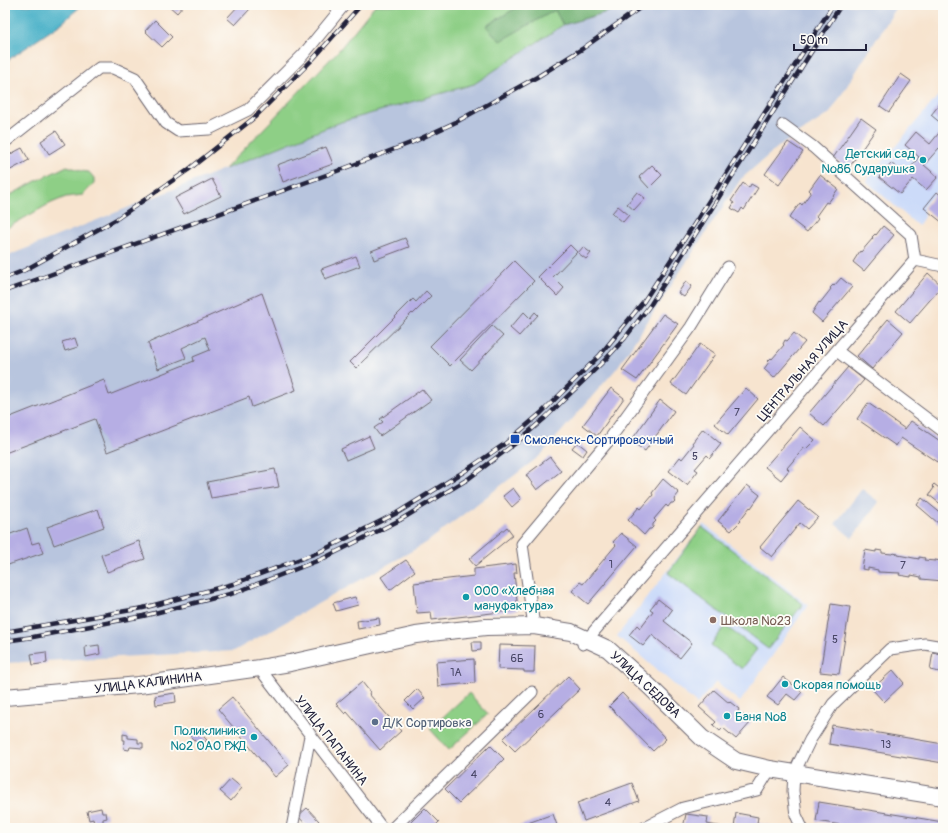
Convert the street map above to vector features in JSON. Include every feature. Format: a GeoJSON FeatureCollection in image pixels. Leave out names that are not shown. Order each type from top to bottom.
{"type":"FeatureCollection","features":[{"type":"Feature","properties":{"kind":"street"},"geometry":{"type":"LineString","coordinates":[[5,142],[99,68],[113,68],[135,78],[166,123],[178,131],[209,129],[248,110],[304,55],[344,5]]}},
{"type":"Feature","properties":{"kind":"street"},"geometry":{"type":"LineString","coordinates":[[783,125],[812,147],[911,235],[916,260],[943,266]]}},
{"type":"Feature","properties":{"kind":"street","name":"ЦЕНТРАЛЬНАЯ УЛИЦА"},"geometry":{"type":"LineString","coordinates":[[585,642],[916,260]]}},
{"type":"Feature","properties":{"kind":"street"},"geometry":{"type":"LineString","coordinates":[[534,626],[522,544],[609,440],[691,326],[728,267]]}},
{"type":"Feature","properties":{"kind":"street"},"geometry":{"type":"LineString","coordinates":[[837,351],[943,432]]}},
{"type":"Feature","properties":{"kind":"street","name":"УЛИЦА СЕДОВА"},"geometry":{"type":"LineString","coordinates":[[290,664],[416,635],[486,627],[534,626],[571,632],[585,642],[608,649],[649,686],[702,738],[736,761],[770,770],[943,797]]}},
{"type":"Feature","properties":{"kind":"street"},"geometry":{"type":"LineString","coordinates":[[802,828],[796,815],[793,791],[794,773],[810,740],[833,704],[890,649],[925,644],[943,647]]}},
{"type":"Feature","properties":{"kind":"street","name":"УЛИЦА КАЛИНИНА"},"geometry":{"type":"LineString","coordinates":[[5,697],[139,685],[290,664]]}},
{"type":"Feature","properties":{"kind":"street","name":"УЛИЦА ПАПАНИНА"},"geometry":{"type":"LineString","coordinates":[[260,668],[310,736],[382,828]]}},
{"type":"Feature","properties":{"kind":"street"},"geometry":{"type":"LineString","coordinates":[[393,828],[532,692]]}},
{"type":"Feature","properties":{"kind":"street"},"geometry":{"type":"LineString","coordinates":[[292,828],[310,736]]}},
{"type":"Feature","properties":{"kind":"street"},"geometry":{"type":"LineString","coordinates":[[644,828],[683,808],[757,790],[770,770]]}},
{"type":"Feature","properties":{"kind":"shaded area"},"geometry":{"type":"Polygon","coordinates":[[[631,5],[898,5],[830,113],[778,147],[741,179],[617,368],[541,455],[426,543],[234,651],[5,663],[5,257],[341,122],[474,84],[563,25],[631,5]]]}},
{"type":"Feature","properties":{"kind":"shaded area"},"geometry":{"type":"Polygon","coordinates":[[[943,90],[943,190],[938,189],[923,207],[924,217],[918,226],[866,181],[943,90]]]}},
{"type":"Feature","properties":{"kind":"shaded area"},"geometry":{"type":"Polygon","coordinates":[[[862,489],[879,502],[852,538],[835,524],[862,489]]]}},
{"type":"Feature","properties":{"kind":"shaded area","name":"Школа №23"},"geometry":{"type":"Polygon","coordinates":[[[704,524],[808,605],[740,702],[716,682],[697,704],[617,636],[704,524]]]}},
{"type":"Feature","properties":{"kind":"green space"},"geometry":{"type":"Polygon","coordinates":[[[375,5],[521,5],[486,26],[500,40],[555,10],[563,25],[474,84],[341,122],[225,169],[339,50],[375,5]]]}},
{"type":"Feature","properties":{"kind":"green space"},"geometry":{"type":"Polygon","coordinates":[[[521,5],[631,5],[563,25],[555,10],[500,41],[486,26],[521,5]]]}},
{"type":"Feature","properties":{"kind":"green space"},"geometry":{"type":"Polygon","coordinates":[[[67,166],[89,172],[94,178],[94,183],[83,195],[66,197],[49,204],[5,229],[5,198],[67,166]]]}},
{"type":"Feature","properties":{"kind":"green space"},"geometry":{"type":"Polygon","coordinates":[[[702,527],[803,604],[768,649],[668,573],[702,527]]]}},
{"type":"Feature","properties":{"kind":"green space"},"geometry":{"type":"Polygon","coordinates":[[[725,626],[757,649],[742,669],[711,645],[725,626]]]}},
{"type":"Feature","properties":{"kind":"green space"},"geometry":{"type":"Polygon","coordinates":[[[469,693],[488,714],[449,750],[430,729],[469,693]]]}},
{"type":"Feature","properties":{"kind":"water"},"geometry":{"type":"Polygon","coordinates":[[[5,5],[82,5],[62,23],[5,62],[5,5]]]}},
{"type":"Feature","properties":{"kind":"building"},"geometry":{"type":"Polygon","coordinates":[[[168,5],[184,5],[177,13],[168,5]]]}},
{"type":"Feature","properties":{"kind":"building"},"geometry":{"type":"Polygon","coordinates":[[[239,5],[245,5],[250,9],[235,25],[227,18],[239,5]]]}},
{"type":"Feature","properties":{"kind":"building"},"geometry":{"type":"Polygon","coordinates":[[[155,20],[172,37],[162,47],[145,31],[155,20]]]}},
{"type":"Feature","properties":{"kind":"building"},"geometry":{"type":"Polygon","coordinates":[[[901,74],[911,81],[889,112],[880,106],[901,74]]]}},
{"type":"Feature","properties":{"kind":"building","name":"Детский сад №86 Сударушка"},"geometry":{"type":"Polygon","coordinates":[[[943,100],[943,125],[931,115],[943,100]]]}},
{"type":"Feature","properties":{"kind":"building"},"geometry":{"type":"Polygon","coordinates":[[[861,118],[876,129],[848,169],[833,158],[861,118]]]}},
{"type":"Feature","properties":{"kind":"building","name":"Детский сад №86 Сударушка"},"geometry":{"type":"Polygon","coordinates":[[[943,128],[943,151],[939,148],[924,165],[938,177],[926,190],[913,179],[900,194],[879,177],[891,163],[905,175],[919,157],[905,145],[916,132],[930,144],[943,128]]]}},
{"type":"Feature","properties":{"kind":"building"},"geometry":{"type":"Polygon","coordinates":[[[56,131],[65,144],[49,154],[41,141],[56,131]]]}},
{"type":"Feature","properties":{"kind":"building"},"geometry":{"type":"Polygon","coordinates":[[[788,142],[803,152],[779,185],[765,174],[788,142]]]}},
{"type":"Feature","properties":{"kind":"building"},"geometry":{"type":"Polygon","coordinates":[[[326,147],[333,164],[283,182],[277,165],[326,147]]]}},
{"type":"Feature","properties":{"kind":"building"},"geometry":{"type":"Polygon","coordinates":[[[22,148],[29,160],[5,173],[5,157],[22,148]]]}},
{"type":"Feature","properties":{"kind":"building"},"geometry":{"type":"Polygon","coordinates":[[[652,165],[662,175],[649,188],[639,177],[652,165]]]}},
{"type":"Feature","properties":{"kind":"building"},"geometry":{"type":"Polygon","coordinates":[[[820,175],[838,189],[828,203],[826,202],[816,216],[818,218],[807,232],[789,218],[800,203],[802,205],[811,192],[809,190],[820,175]]]}},
{"type":"Feature","properties":{"kind":"building"},"geometry":{"type":"Polygon","coordinates":[[[212,179],[221,196],[184,214],[175,198],[212,179]]]}},
{"type":"Feature","properties":{"kind":"building"},"geometry":{"type":"Polygon","coordinates":[[[743,183],[749,188],[751,184],[758,188],[744,210],[742,208],[739,213],[731,208],[734,203],[731,201],[743,183]]]}},
{"type":"Feature","properties":{"kind":"building"},"geometry":{"type":"Polygon","coordinates":[[[637,192],[645,198],[634,210],[627,204],[637,192]]]}},
{"type":"Feature","properties":{"kind":"building"},"geometry":{"type":"Polygon","coordinates":[[[937,192],[943,197],[943,223],[924,208],[937,192]]]}},
{"type":"Feature","properties":{"kind":"building"},"geometry":{"type":"Polygon","coordinates":[[[618,206],[629,215],[623,222],[612,213],[618,206]]]}},
{"type":"Feature","properties":{"kind":"building"},"geometry":{"type":"Polygon","coordinates":[[[883,226],[894,235],[864,271],[853,262],[860,251],[861,252],[873,238],[872,237],[875,234],[876,235],[883,226]]]}},
{"type":"Feature","properties":{"kind":"building"},"geometry":{"type":"Polygon","coordinates":[[[405,238],[409,247],[374,260],[371,251],[405,238]]]}},
{"type":"Feature","properties":{"kind":"building"},"geometry":{"type":"Polygon","coordinates":[[[570,245],[577,252],[553,277],[564,288],[557,296],[538,277],[570,245]]]}},
{"type":"Feature","properties":{"kind":"building"},"geometry":{"type":"Polygon","coordinates":[[[583,247],[591,253],[586,259],[578,253],[583,247]]]}},
{"type":"Feature","properties":{"kind":"building"},"geometry":{"type":"Polygon","coordinates":[[[356,256],[360,266],[325,279],[321,269],[356,256]]]}},
{"type":"Feature","properties":{"kind":"building"},"geometry":{"type":"Polygon","coordinates":[[[514,261],[534,281],[450,366],[430,346],[514,261]]]}},
{"type":"Feature","properties":{"kind":"building"},"geometry":{"type":"Polygon","coordinates":[[[928,273],[942,286],[910,323],[896,311],[928,273]]]}},
{"type":"Feature","properties":{"kind":"building"},"geometry":{"type":"Polygon","coordinates":[[[841,278],[852,287],[822,322],[812,313],[819,302],[820,303],[831,289],[830,288],[833,285],[834,286],[841,278]]]}},
{"type":"Feature","properties":{"kind":"building"},"geometry":{"type":"Polygon","coordinates":[[[686,281],[692,286],[684,297],[678,293],[686,281]]]}},
{"type":"Feature","properties":{"kind":"building"},"geometry":{"type":"Polygon","coordinates":[[[426,291],[431,296],[356,368],[350,362],[413,299],[416,302],[426,291]]]}},
{"type":"Feature","properties":{"kind":"building"},"geometry":{"type":"Polygon","coordinates":[[[262,293],[296,390],[252,407],[249,397],[107,452],[95,419],[5,453],[5,419],[104,380],[109,395],[194,361],[193,357],[210,350],[205,337],[182,348],[186,358],[158,369],[148,343],[262,293]]]}},
{"type":"Feature","properties":{"kind":"building"},"geometry":{"type":"Polygon","coordinates":[[[524,312],[530,318],[535,312],[538,315],[519,336],[510,328],[524,312]]]}},
{"type":"Feature","properties":{"kind":"building"},"geometry":{"type":"Polygon","coordinates":[[[663,314],[678,324],[637,380],[622,370],[663,314]]]}},
{"type":"Feature","properties":{"kind":"building"},"geometry":{"type":"Polygon","coordinates":[[[888,319],[903,332],[872,369],[857,356],[888,319]]]}},
{"type":"Feature","properties":{"kind":"building"},"geometry":{"type":"Polygon","coordinates":[[[492,326],[503,336],[471,370],[460,360],[492,326]]]}},
{"type":"Feature","properties":{"kind":"building"},"geometry":{"type":"Polygon","coordinates":[[[794,333],[805,342],[774,378],[764,369],[769,362],[768,361],[771,358],[772,359],[784,345],[785,340],[787,341],[794,333]]]}},
{"type":"Feature","properties":{"kind":"building"},"geometry":{"type":"Polygon","coordinates":[[[75,338],[78,347],[65,351],[62,342],[75,338]]]}},
{"type":"Feature","properties":{"kind":"building"},"geometry":{"type":"Polygon","coordinates":[[[700,344],[715,354],[686,395],[671,384],[700,344]]]}},
{"type":"Feature","properties":{"kind":"building"},"geometry":{"type":"Polygon","coordinates":[[[848,367],[864,380],[824,426],[809,413],[848,367]]]}},
{"type":"Feature","properties":{"kind":"building"},"geometry":{"type":"Polygon","coordinates":[[[611,388],[624,398],[597,436],[583,425],[611,388]]]}},
{"type":"Feature","properties":{"kind":"building"},"geometry":{"type":"Polygon","coordinates":[[[746,388],[758,399],[728,435],[715,424],[746,388]]]}},
{"type":"Feature","properties":{"kind":"building"},"geometry":{"type":"Polygon","coordinates":[[[422,389],[431,400],[380,436],[374,428],[383,422],[380,419],[422,389]]]}},
{"type":"Feature","properties":{"kind":"building"},"geometry":{"type":"Polygon","coordinates":[[[660,400],[674,411],[645,451],[631,441],[660,400]]]}},
{"type":"Feature","properties":{"kind":"building"},"geometry":{"type":"Polygon","coordinates":[[[868,403],[905,429],[911,421],[943,443],[943,454],[937,462],[901,438],[896,446],[857,419],[868,403]]]}},
{"type":"Feature","properties":{"kind":"building"},"geometry":{"type":"Polygon","coordinates":[[[800,427],[815,440],[806,449],[804,448],[787,468],[789,470],[781,480],[765,467],[800,427]]]}},
{"type":"Feature","properties":{"kind":"building"},"geometry":{"type":"Polygon","coordinates":[[[703,429],[721,444],[710,458],[707,455],[695,469],[698,471],[687,485],[669,471],[680,457],[682,459],[694,444],[692,443],[703,429]]]}},
{"type":"Feature","properties":{"kind":"building"},"geometry":{"type":"Polygon","coordinates":[[[369,436],[374,448],[346,460],[341,449],[369,436]]]}},
{"type":"Feature","properties":{"kind":"building"},"geometry":{"type":"Polygon","coordinates":[[[577,442],[587,450],[583,456],[572,448],[577,442]]]}},
{"type":"Feature","properties":{"kind":"building"},"geometry":{"type":"Polygon","coordinates":[[[550,457],[561,471],[537,490],[526,475],[550,457]]]}},
{"type":"Feature","properties":{"kind":"building"},"geometry":{"type":"Polygon","coordinates":[[[275,469],[279,487],[211,498],[207,482],[275,469]]]}},
{"type":"Feature","properties":{"kind":"building"},"geometry":{"type":"Polygon","coordinates":[[[663,479],[679,493],[674,499],[675,501],[668,507],[666,505],[654,519],[656,521],[653,524],[653,527],[644,535],[628,520],[639,507],[641,509],[653,495],[652,493],[663,479]]]}},
{"type":"Feature","properties":{"kind":"building"},"geometry":{"type":"Polygon","coordinates":[[[934,484],[943,491],[943,506],[929,495],[934,488],[932,486],[934,484]]]}},
{"type":"Feature","properties":{"kind":"building"},"geometry":{"type":"Polygon","coordinates":[[[747,485],[760,495],[740,520],[741,521],[731,531],[718,521],[747,485]]]}},
{"type":"Feature","properties":{"kind":"building"},"geometry":{"type":"Polygon","coordinates":[[[513,488],[521,499],[512,507],[503,496],[513,488]]]}},
{"type":"Feature","properties":{"kind":"building"},"geometry":{"type":"Polygon","coordinates":[[[922,498],[943,515],[943,520],[941,519],[938,523],[917,505],[922,498]]]}},
{"type":"Feature","properties":{"kind":"building"},"geometry":{"type":"Polygon","coordinates":[[[798,501],[818,517],[807,529],[800,523],[772,557],[760,547],[798,501]]]}},
{"type":"Feature","properties":{"kind":"building"},"geometry":{"type":"Polygon","coordinates":[[[98,509],[104,527],[54,545],[47,527],[98,509]]]}},
{"type":"Feature","properties":{"kind":"building"},"geometry":{"type":"Polygon","coordinates":[[[507,527],[513,535],[475,566],[469,559],[507,527]]]}},
{"type":"Feature","properties":{"kind":"building"},"geometry":{"type":"Polygon","coordinates":[[[27,528],[32,544],[39,542],[43,553],[5,566],[5,536],[27,528]]]}},
{"type":"Feature","properties":{"kind":"building"},"geometry":{"type":"Polygon","coordinates":[[[621,533],[637,546],[588,604],[572,591],[580,582],[583,584],[616,545],[613,542],[621,533]]]}},
{"type":"Feature","properties":{"kind":"building"},"geometry":{"type":"Polygon","coordinates":[[[139,541],[145,559],[107,572],[101,555],[139,541]]]}},
{"type":"Feature","properties":{"kind":"building"},"geometry":{"type":"Polygon","coordinates":[[[865,550],[876,552],[876,550],[882,551],[882,553],[893,553],[919,559],[919,557],[925,558],[924,560],[941,561],[940,562],[943,563],[943,581],[921,579],[921,577],[911,575],[911,577],[899,575],[900,573],[878,572],[878,570],[868,568],[868,570],[862,569],[865,550]]]}},
{"type":"Feature","properties":{"kind":"building"},"geometry":{"type":"Polygon","coordinates":[[[406,560],[415,571],[390,590],[381,577],[406,560]]]}},
{"type":"Feature","properties":{"kind":"building","name":"ООО «Хлебная мануфактура»"},"geometry":{"type":"Polygon","coordinates":[[[516,564],[517,573],[514,573],[518,610],[432,620],[431,612],[417,613],[414,583],[474,576],[474,569],[516,564]]]}},
{"type":"Feature","properties":{"kind":"building"},"geometry":{"type":"Polygon","coordinates":[[[355,597],[358,605],[336,611],[333,603],[355,597]]]}},
{"type":"Feature","properties":{"kind":"building"},"geometry":{"type":"Polygon","coordinates":[[[658,599],[672,610],[664,621],[692,643],[680,658],[652,635],[643,646],[629,635],[637,625],[640,628],[653,611],[650,609],[658,599]]]}},
{"type":"Feature","properties":{"kind":"building"},"geometry":{"type":"Polygon","coordinates":[[[831,604],[850,607],[839,674],[820,672],[831,604]]]}},
{"type":"Feature","properties":{"kind":"building"},"geometry":{"type":"Polygon","coordinates":[[[379,618],[380,625],[358,629],[357,621],[379,618]]]}},
{"type":"Feature","properties":{"kind":"building"},"geometry":{"type":"Polygon","coordinates":[[[472,642],[481,642],[481,650],[473,651],[472,642]]]}},
{"type":"Feature","properties":{"kind":"building"},"geometry":{"type":"Polygon","coordinates":[[[99,645],[100,654],[86,657],[85,647],[99,645]]]}},
{"type":"Feature","properties":{"kind":"building"},"geometry":{"type":"Polygon","coordinates":[[[499,645],[535,646],[534,672],[498,669],[499,645]]]}},
{"type":"Feature","properties":{"kind":"building"},"geometry":{"type":"Polygon","coordinates":[[[46,652],[47,663],[33,665],[31,654],[46,652]]]}},
{"type":"Feature","properties":{"kind":"building"},"geometry":{"type":"Polygon","coordinates":[[[933,652],[943,655],[943,674],[930,670],[933,652]]]}},
{"type":"Feature","properties":{"kind":"building"},"geometry":{"type":"Polygon","coordinates":[[[474,659],[475,683],[438,686],[436,662],[474,659]]]}},
{"type":"Feature","properties":{"kind":"building"},"geometry":{"type":"Polygon","coordinates":[[[893,670],[904,683],[884,702],[872,689],[893,670]]]}},
{"type":"Feature","properties":{"kind":"building"},"geometry":{"type":"Polygon","coordinates":[[[568,676],[580,689],[515,751],[503,739],[568,676]]]}},
{"type":"Feature","properties":{"kind":"building","name":"Скорая помощь"},"geometry":{"type":"Polygon","coordinates":[[[783,677],[802,692],[795,700],[787,694],[778,705],[767,697],[783,677]]]}},
{"type":"Feature","properties":{"kind":"building","name":"Д/К Сортировка"},"geometry":{"type":"Polygon","coordinates":[[[362,682],[370,692],[369,694],[401,731],[380,750],[347,712],[345,714],[336,704],[362,682]]]}},
{"type":"Feature","properties":{"kind":"building"},"geometry":{"type":"Polygon","coordinates":[[[417,689],[425,698],[413,709],[405,701],[417,689]]]}},
{"type":"Feature","properties":{"kind":"building","name":"Баня №8"},"geometry":{"type":"Polygon","coordinates":[[[714,690],[729,703],[730,702],[739,709],[738,711],[751,722],[736,739],[723,728],[720,731],[713,725],[716,722],[699,707],[714,690]]]}},
{"type":"Feature","properties":{"kind":"building"},"geometry":{"type":"Polygon","coordinates":[[[175,693],[176,702],[156,705],[155,696],[175,693]]]}},
{"type":"Feature","properties":{"kind":"building"},"geometry":{"type":"Polygon","coordinates":[[[622,693],[666,739],[653,751],[609,706],[622,693]]]}},
{"type":"Feature","properties":{"kind":"building","name":"Поликлиника №2 ОАО РЖД"},"geometry":{"type":"Polygon","coordinates":[[[232,697],[289,765],[275,777],[218,709],[232,697]]]}},
{"type":"Feature","properties":{"kind":"building"},"geometry":{"type":"Polygon","coordinates":[[[832,725],[943,744],[943,763],[829,744],[832,725]]]}},
{"type":"Feature","properties":{"kind":"building"},"geometry":{"type":"Polygon","coordinates":[[[196,729],[207,740],[200,746],[189,735],[196,729]]]}},
{"type":"Feature","properties":{"kind":"building"},"geometry":{"type":"Polygon","coordinates":[[[123,734],[128,735],[128,738],[138,739],[138,743],[143,743],[143,748],[130,747],[129,750],[124,749],[125,740],[123,740],[123,734]]]}},
{"type":"Feature","properties":{"kind":"building"},"geometry":{"type":"Polygon","coordinates":[[[490,745],[504,759],[459,803],[445,789],[490,745]]]}},
{"type":"Feature","properties":{"kind":"building"},"geometry":{"type":"Polygon","coordinates":[[[231,779],[242,788],[231,801],[220,791],[231,779]]]}},
{"type":"Feature","properties":{"kind":"building"},"geometry":{"type":"Polygon","coordinates":[[[632,783],[639,801],[584,821],[577,803],[632,783]]]}},
{"type":"Feature","properties":{"kind":"building"},"geometry":{"type":"Polygon","coordinates":[[[819,802],[943,822],[943,828],[860,828],[816,821],[819,802]]]}},
{"type":"Feature","properties":{"kind":"building"},"geometry":{"type":"Polygon","coordinates":[[[101,808],[102,813],[106,813],[107,818],[103,819],[103,822],[94,824],[93,819],[89,820],[87,811],[101,808]]]}},
{"type":"Feature","properties":{"kind":"building"},"geometry":{"type":"Polygon","coordinates":[[[307,808],[319,821],[311,828],[309,828],[298,816],[307,808]]]}},
{"type":"Feature","properties":{"kind":"building"},"geometry":{"type":"Polygon","coordinates":[[[425,808],[439,822],[433,828],[405,828],[425,808]]]}},
{"type":"Feature","properties":{"kind":"building"},"geometry":{"type":"Polygon","coordinates":[[[736,813],[758,817],[757,823],[782,828],[734,828],[736,813]]]}},
{"type":"Feature","properties":{"kind":"building"},"geometry":{"type":"Polygon","coordinates":[[[553,814],[558,828],[514,828],[553,814]]]}},
{"type":"Feature","properties":{"kind":"building"},"geometry":{"type":"Polygon","coordinates":[[[686,814],[708,817],[707,824],[729,828],[683,828],[686,814]]]}},
{"type":"Feature","properties":{"kind":"railway"},"geometry":{"type":"LineString","coordinates":[[5,278],[25,270],[115,220],[188,170],[255,117],[313,59],[361,5]]}},
{"type":"Feature","properties":{"kind":"railway"},"geometry":{"type":"LineString","coordinates":[[5,291],[340,170],[413,142],[456,122],[537,77],[582,49],[644,5]]}},
{"type":"Feature","properties":{"kind":"railway"},"geometry":{"type":"LineString","coordinates":[[5,632],[143,608],[233,584],[319,552],[397,513],[465,471],[506,443],[541,413],[600,355],[644,301],[833,5]]}},
{"type":"Feature","properties":{"kind":"railway"},"geometry":{"type":"LineString","coordinates":[[5,641],[143,616],[234,593],[322,559],[400,520],[468,479],[517,442],[545,418],[605,360],[625,338],[651,304],[841,5]]}},
{"type":"Feature","properties":{"kind":"place","name":"Детский сад №86 Сударушка"},"geometry":{"type":"Point","coordinates":[923,160]}},
{"type":"Feature","properties":{"kind":"place","name":"Смоленск-Сортировочный"},"geometry":{"type":"Point","coordinates":[515,439]}},
{"type":"Feature","properties":{"kind":"place","name":"ООО «Хлебная мануфактура»"},"geometry":{"type":"Point","coordinates":[466,597]}},
{"type":"Feature","properties":{"kind":"place","name":"Школа №23"},"geometry":{"type":"Point","coordinates":[713,620]}},
{"type":"Feature","properties":{"kind":"place","name":"Скорая помощь"},"geometry":{"type":"Point","coordinates":[785,684]}},
{"type":"Feature","properties":{"kind":"place","name":"Баня №8"},"geometry":{"type":"Point","coordinates":[727,716]}},
{"type":"Feature","properties":{"kind":"place","name":"Д/К Сортировка"},"geometry":{"type":"Point","coordinates":[375,722]}},
{"type":"Feature","properties":{"kind":"place","name":"Поликлиника №2 ОАО РЖД"},"geometry":{"type":"Point","coordinates":[254,737]}}]}
